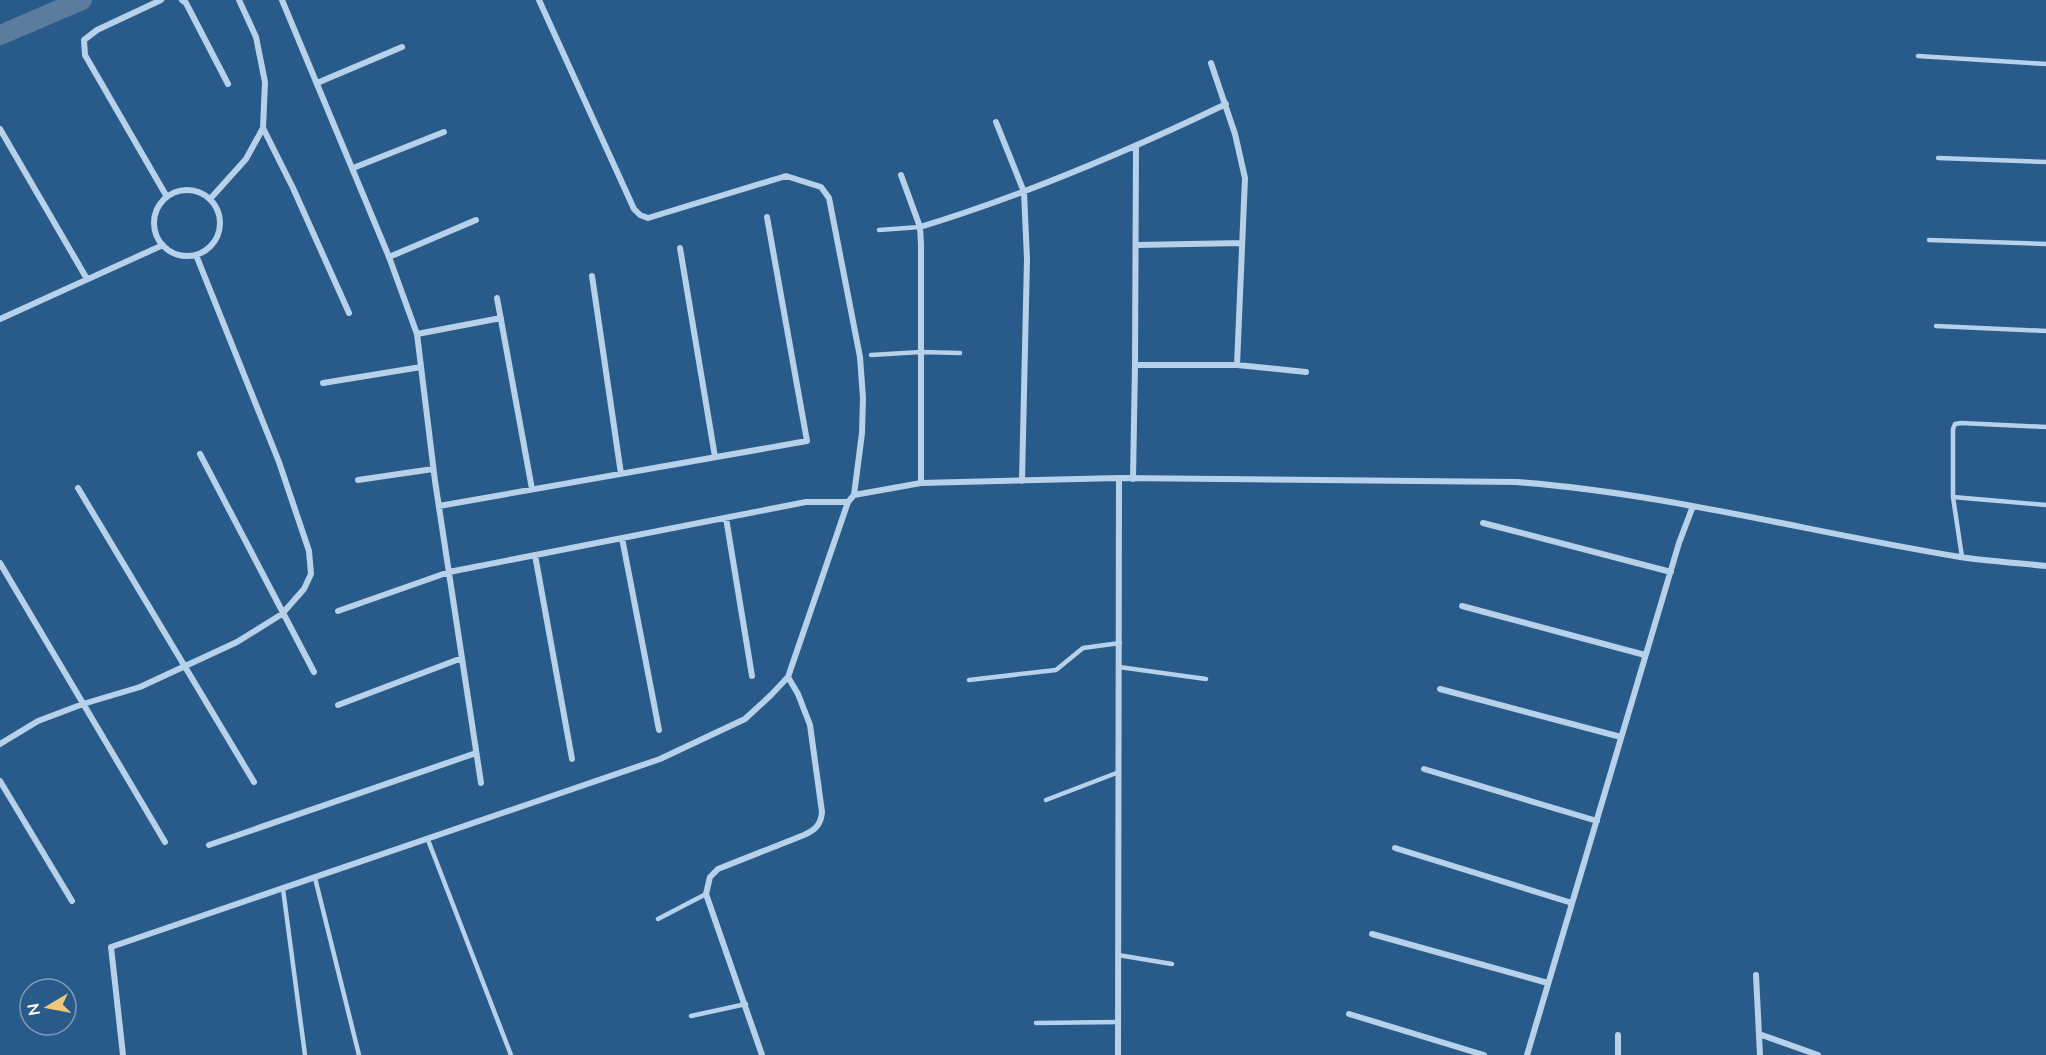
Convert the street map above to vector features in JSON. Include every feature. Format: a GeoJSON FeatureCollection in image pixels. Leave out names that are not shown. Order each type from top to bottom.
{"type":"FeatureCollection","features":[{"type":"Feature","properties":{"kind":"street"},"geometry":{"type":"LineString","coordinates":[[161,0],[97,30],[84,40],[85,55],[167,197]]}},
{"type":"Feature","properties":{"kind":"street"},"geometry":{"type":"LineString","coordinates":[[182,0],[186,3],[228,84]]}},
{"type":"Feature","properties":{"kind":"street"},"geometry":{"type":"LineString","coordinates":[[210,199],[246,159],[263,128],[265,82],[256,37],[239,0]]}},
{"type":"Feature","properties":{"kind":"street"},"geometry":{"type":"LineString","coordinates":[[282,0],[389,257],[417,334],[433,469],[481,783]]}},
{"type":"Feature","properties":{"kind":"street"},"geometry":{"type":"LineString","coordinates":[[123,1055],[111,947],[660,759],[745,719],[788,677],[848,502],[854,495],[862,433],[863,398],[860,357],[829,198],[821,187],[786,176],[648,218],[640,215],[634,209],[538,0]]}},
{"type":"Feature","properties":{"kind":"street"},"geometry":{"type":"LineString","coordinates":[[317,83],[402,47]]}},
{"type":"Feature","properties":{"kind":"street"},"geometry":{"type":"LineString","coordinates":[[1211,63],[1240,150],[1245,178],[1237,365]]}},
{"type":"Feature","properties":{"kind":"street"},"geometry":{"type":"LineString","coordinates":[[920,227],[1024,192],[1136,147],[1226,104]]}},
{"type":"Feature","properties":{"kind":"street"},"geometry":{"type":"LineString","coordinates":[[996,122],[1024,192],[1028,259],[1022,481]]}},
{"type":"Feature","properties":{"kind":"street"},"geometry":{"type":"LineString","coordinates":[[263,128],[293,188],[349,314]]}},
{"type":"Feature","properties":{"kind":"street"},"geometry":{"type":"LineString","coordinates":[[0,129],[87,279]]}},
{"type":"Feature","properties":{"kind":"street"},"geometry":{"type":"LineString","coordinates":[[353,168],[444,132]]}},
{"type":"Feature","properties":{"kind":"street"},"geometry":{"type":"LineString","coordinates":[[1132,479],[1136,147]]}},
{"type":"Feature","properties":{"kind":"street"},"geometry":{"type":"LineString","coordinates":[[902,175],[920,227],[921,483]]}},
{"type":"Feature","properties":{"kind":"street"},"geometry":{"type":"LineString","coordinates":[[183,190],[192,190],[210,199],[218,211],[220,229],[211,245],[196,255],[178,255],[163,245],[155,229],[155,220],[156,211],[167,197],[183,190]]}},
{"type":"Feature","properties":{"kind":"street"},"geometry":{"type":"LineString","coordinates":[[439,506],[807,441],[767,217]]}},
{"type":"Feature","properties":{"kind":"street"},"geometry":{"type":"LineString","coordinates":[[389,257],[476,220]]}},
{"type":"Feature","properties":{"kind":"street"},"geometry":{"type":"LineString","coordinates":[[1136,244],[1242,243]]}},
{"type":"Feature","properties":{"kind":"street"},"geometry":{"type":"LineString","coordinates":[[0,319],[163,245]]}},
{"type":"Feature","properties":{"kind":"street"},"geometry":{"type":"LineString","coordinates":[[680,249],[715,457]]}},
{"type":"Feature","properties":{"kind":"street"},"geometry":{"type":"LineString","coordinates":[[0,744],[38,721],[83,704],[140,687],[237,642],[282,614],[304,588],[311,574],[309,550],[279,462],[196,255]]}},
{"type":"Feature","properties":{"kind":"street"},"geometry":{"type":"LineString","coordinates":[[592,276],[621,474]]}},
{"type":"Feature","properties":{"kind":"street"},"geometry":{"type":"LineString","coordinates":[[497,298],[532,489]]}},
{"type":"Feature","properties":{"kind":"street"},"geometry":{"type":"LineString","coordinates":[[417,334],[501,318]]}},
{"type":"Feature","properties":{"kind":"street"},"geometry":{"type":"LineString","coordinates":[[1135,365],[1237,365],[1306,372]]}},
{"type":"Feature","properties":{"kind":"street"},"geometry":{"type":"LineString","coordinates":[[323,383],[421,367]]}},
{"type":"Feature","properties":{"kind":"street"},"geometry":{"type":"LineString","coordinates":[[200,454],[314,672]]}},
{"type":"Feature","properties":{"kind":"street"},"geometry":{"type":"LineString","coordinates":[[358,480],[433,469]]}},
{"type":"Feature","properties":{"kind":"street"},"geometry":{"type":"LineString","coordinates":[[854,495],[921,483],[1119,478],[1516,482],[1560,485],[1693,506],[1962,557],[2046,566]]}},
{"type":"Feature","properties":{"kind":"street"},"geometry":{"type":"LineString","coordinates":[[1118,1055],[1119,478]]}},
{"type":"Feature","properties":{"kind":"street"},"geometry":{"type":"LineString","coordinates":[[78,488],[254,782]]}},
{"type":"Feature","properties":{"kind":"street"},"geometry":{"type":"LineString","coordinates":[[338,611],[449,572],[806,502],[848,502]]}},
{"type":"Feature","properties":{"kind":"street"},"geometry":{"type":"LineString","coordinates":[[1527,1055],[1679,543],[1693,506]]}},
{"type":"Feature","properties":{"kind":"street"},"geometry":{"type":"LineString","coordinates":[[726,518],[752,676]]}},
{"type":"Feature","properties":{"kind":"street"},"geometry":{"type":"LineString","coordinates":[[1483,523],[1671,572]]}},
{"type":"Feature","properties":{"kind":"street"},"geometry":{"type":"LineString","coordinates":[[622,538],[658,730]]}},
{"type":"Feature","properties":{"kind":"street"},"geometry":{"type":"LineString","coordinates":[[535,555],[572,759]]}},
{"type":"Feature","properties":{"kind":"street"},"geometry":{"type":"LineString","coordinates":[[0,563],[165,842]]}},
{"type":"Feature","properties":{"kind":"street"},"geometry":{"type":"LineString","coordinates":[[1462,606],[1646,655]]}},
{"type":"Feature","properties":{"kind":"street"},"geometry":{"type":"LineString","coordinates":[[338,705],[462,658]]}},
{"type":"Feature","properties":{"kind":"street"},"geometry":{"type":"LineString","coordinates":[[762,1055],[706,894],[710,877],[718,868],[804,835],[820,823],[822,812],[810,725],[798,694],[788,677]]}},
{"type":"Feature","properties":{"kind":"street"},"geometry":{"type":"LineString","coordinates":[[1440,688],[1621,737]]}},
{"type":"Feature","properties":{"kind":"street"},"geometry":{"type":"LineString","coordinates":[[209,845],[476,753]]}},
{"type":"Feature","properties":{"kind":"street"},"geometry":{"type":"LineString","coordinates":[[1424,769],[1597,820]]}},
{"type":"Feature","properties":{"kind":"street"},"geometry":{"type":"LineString","coordinates":[[0,781],[72,901]]}},
{"type":"Feature","properties":{"kind":"street"},"geometry":{"type":"LineString","coordinates":[[1395,848],[1572,903]]}},
{"type":"Feature","properties":{"kind":"street"},"geometry":{"type":"LineString","coordinates":[[1372,934],[1548,983]]}},
{"type":"Feature","properties":{"kind":"street"},"geometry":{"type":"LineString","coordinates":[[1756,975],[1760,1055]]}},
{"type":"Feature","properties":{"kind":"street"},"geometry":{"type":"LineString","coordinates":[[1349,1014],[1484,1055]]}},
{"type":"Feature","properties":{"kind":"street"},"geometry":{"type":"LineString","coordinates":[[1759,1034],[1818,1055]]}},
{"type":"Feature","properties":{"kind":"street"},"geometry":{"type":"LineString","coordinates":[[1618,1035],[1618,1055]]}},
{"type":"Feature","properties":{"kind":"lane"},"geometry":{"type":"LineString","coordinates":[[1918,56],[2046,64]]}},
{"type":"Feature","properties":{"kind":"lane"},"geometry":{"type":"LineString","coordinates":[[1938,158],[2046,162]]}},
{"type":"Feature","properties":{"kind":"lane"},"geometry":{"type":"LineString","coordinates":[[879,230],[920,227]]}},
{"type":"Feature","properties":{"kind":"lane"},"geometry":{"type":"LineString","coordinates":[[1929,240],[2046,244]]}},
{"type":"Feature","properties":{"kind":"lane"},"geometry":{"type":"LineString","coordinates":[[1936,326],[2046,331]]}},
{"type":"Feature","properties":{"kind":"lane"},"geometry":{"type":"LineString","coordinates":[[871,355],[921,352],[960,353]]}},
{"type":"Feature","properties":{"kind":"lane"},"geometry":{"type":"LineString","coordinates":[[1962,557],[1953,497],[1953,429],[1955,424],[2046,427]]}},
{"type":"Feature","properties":{"kind":"lane"},"geometry":{"type":"LineString","coordinates":[[1953,497],[2046,505]]}},
{"type":"Feature","properties":{"kind":"lane"},"geometry":{"type":"LineString","coordinates":[[969,680],[1056,670],[1083,648],[1120,643]]}},
{"type":"Feature","properties":{"kind":"lane"},"geometry":{"type":"LineString","coordinates":[[1119,667],[1206,679]]}},
{"type":"Feature","properties":{"kind":"lane"},"geometry":{"type":"LineString","coordinates":[[1046,800],[1119,772]]}},
{"type":"Feature","properties":{"kind":"lane"},"geometry":{"type":"LineString","coordinates":[[428,840],[511,1055]]}},
{"type":"Feature","properties":{"kind":"lane"},"geometry":{"type":"LineString","coordinates":[[315,878],[358,1055]]}},
{"type":"Feature","properties":{"kind":"lane"},"geometry":{"type":"LineString","coordinates":[[283,889],[305,1055]]}},
{"type":"Feature","properties":{"kind":"lane"},"geometry":{"type":"LineString","coordinates":[[658,919],[706,894]]}},
{"type":"Feature","properties":{"kind":"lane"},"geometry":{"type":"LineString","coordinates":[[1118,955],[1172,964]]}},
{"type":"Feature","properties":{"kind":"lane"},"geometry":{"type":"LineString","coordinates":[[691,1016],[746,1004]]}},
{"type":"Feature","properties":{"kind":"lane"},"geometry":{"type":"LineString","coordinates":[[1036,1023],[1118,1022]]}},
{"type":"Feature","properties":{"kind":"waterway"},"geometry":{"type":"LineString","coordinates":[[0,35],[82,0]]}}]}
